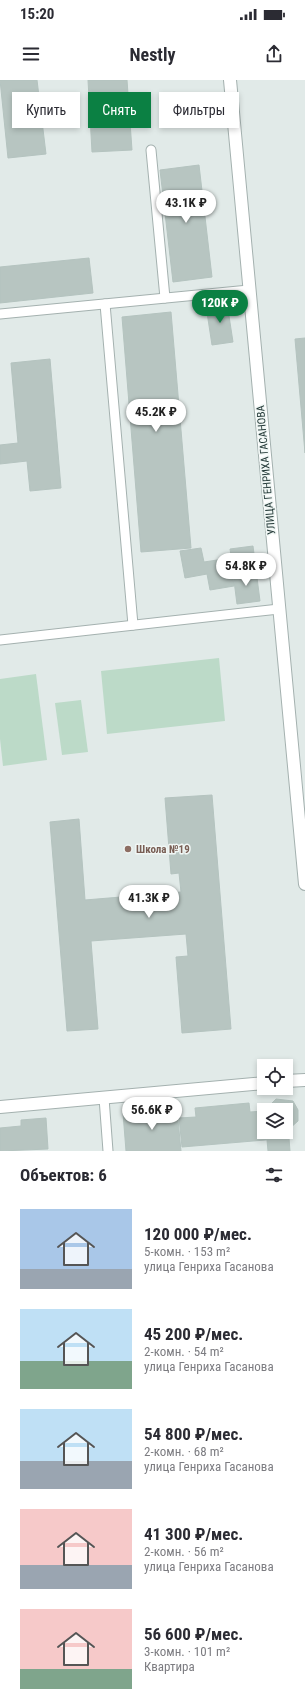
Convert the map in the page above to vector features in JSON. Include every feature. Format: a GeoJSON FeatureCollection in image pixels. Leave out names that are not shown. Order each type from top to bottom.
{"type":"FeatureCollection","features":[{"type":"Feature","properties":{"kind":"street","name":"УЛИЦА ГЕНРИХА ГАСАНОВА"},"geometry":{"type":"LineString","coordinates":[[230,80],[305,884]]}},
{"type":"Feature","properties":{"kind":"street"},"geometry":{"type":"LineString","coordinates":[[293,1081],[305,1080]]}},
{"type":"Feature","properties":{"kind":"street"},"geometry":{"type":"LineString","coordinates":[[0,1107],[257,1084]]}},
{"type":"Feature","properties":{"kind":"lane"},"geometry":{"type":"LineString","coordinates":[[151,150],[165,298]]}},
{"type":"Feature","properties":{"kind":"lane"},"geometry":{"type":"LineString","coordinates":[[0,314],[249,290]]}},
{"type":"Feature","properties":{"kind":"lane"},"geometry":{"type":"LineString","coordinates":[[105,304],[133,625]]}},
{"type":"Feature","properties":{"kind":"lane"},"geometry":{"type":"LineString","coordinates":[[0,640],[279,609]]}},
{"type":"Feature","properties":{"kind":"lane"},"geometry":{"type":"LineString","coordinates":[[104,1098],[108,1151]]}},
{"type":"Feature","properties":{"kind":"green space"},"geometry":{"type":"Polygon","coordinates":[[[219,658],[225,721],[107,734],[101,671],[219,658]]]}},
{"type":"Feature","properties":{"kind":"green space"},"geometry":{"type":"Polygon","coordinates":[[[36,674],[47,760],[3,766],[0,739],[0,679],[36,674]]]}},
{"type":"Feature","properties":{"kind":"green space"},"geometry":{"type":"Polygon","coordinates":[[[81,700],[88,752],[62,755],[55,703],[81,700]]]}},
{"type":"Feature","properties":{"kind":"building"},"geometry":{"type":"Polygon","coordinates":[[[0,80],[37,80],[38,92],[12,92],[12,128],[43,128],[46,154],[8,158],[0,80]]]}},
{"type":"Feature","properties":{"kind":"building"},"geometry":{"type":"Polygon","coordinates":[[[88,80],[127,80],[128,92],[89,92],[88,80]]]}},
{"type":"Feature","properties":{"kind":"building"},"geometry":{"type":"Polygon","coordinates":[[[91,128],[130,128],[132,150],[92,152],[91,128]]]}},
{"type":"Feature","properties":{"kind":"building"},"geometry":{"type":"Polygon","coordinates":[[[199,165],[212,277],[173,282],[160,170],[199,165]]]}},
{"type":"Feature","properties":{"kind":"building"},"geometry":{"type":"Polygon","coordinates":[[[89,258],[93,293],[0,303],[0,267],[89,258]]]}},
{"type":"Feature","properties":{"kind":"building"},"geometry":{"type":"Polygon","coordinates":[[[227,303],[233,342],[212,345],[206,306],[227,303]]]}},
{"type":"Feature","properties":{"kind":"building"},"geometry":{"type":"Polygon","coordinates":[[[171,312],[191,548],[141,552],[122,317],[171,312]]]}},
{"type":"Feature","properties":{"kind":"building"},"geometry":{"type":"Polygon","coordinates":[[[305,338],[305,453],[295,339],[305,338]]]}},
{"type":"Feature","properties":{"kind":"building"},"geometry":{"type":"Polygon","coordinates":[[[50,359],[61,488],[30,491],[27,461],[0,464],[0,445],[18,443],[11,363],[50,359]]]}},
{"type":"Feature","properties":{"kind":"building"},"geometry":{"type":"Polygon","coordinates":[[[253,546],[256,570],[234,573],[230,549],[253,546]]]}},
{"type":"Feature","properties":{"kind":"building"},"geometry":{"type":"Polygon","coordinates":[[[201,548],[204,562],[230,558],[234,586],[210,590],[207,574],[185,578],[180,551],[201,548]]]}},
{"type":"Feature","properties":{"kind":"building"},"geometry":{"type":"Polygon","coordinates":[[[256,570],[260,601],[237,604],[233,573],[256,570]]]}},
{"type":"Feature","properties":{"kind":"building"},"geometry":{"type":"Polygon","coordinates":[[[212,795],[231,1029],[182,1033],[176,957],[188,956],[186,934],[91,941],[98,1029],[67,1031],[50,822],[79,819],[85,900],[181,892],[179,873],[171,874],[165,798],[212,795]]]}},
{"type":"Feature","properties":{"kind":"building"},"geometry":{"type":"Polygon","coordinates":[[[276,1099],[293,1101],[298,1110],[298,1121],[293,1125],[293,1103],[272,1103],[276,1099]]]}},
{"type":"Feature","properties":{"kind":"building"},"geometry":{"type":"Polygon","coordinates":[[[249,1103],[250,1112],[257,1112],[257,1139],[277,1139],[182,1147],[179,1118],[196,1117],[195,1108],[249,1103]]]}},
{"type":"Feature","properties":{"kind":"building"},"geometry":{"type":"Polygon","coordinates":[[[177,1109],[181,1151],[126,1151],[123,1113],[177,1109]]]}},
{"type":"Feature","properties":{"kind":"building"},"geometry":{"type":"Polygon","coordinates":[[[46,1118],[48,1149],[0,1151],[0,1128],[21,1126],[21,1120],[46,1118]]]}},
{"type":"Feature","properties":{"kind":"building"},"geometry":{"type":"Polygon","coordinates":[[[289,1139],[290,1151],[268,1151],[267,1140],[289,1139]]]}},
{"type":"Feature","properties":{"kind":"place","name":"Школа №19"},"geometry":{"type":"Point","coordinates":[128,849]}}]}
